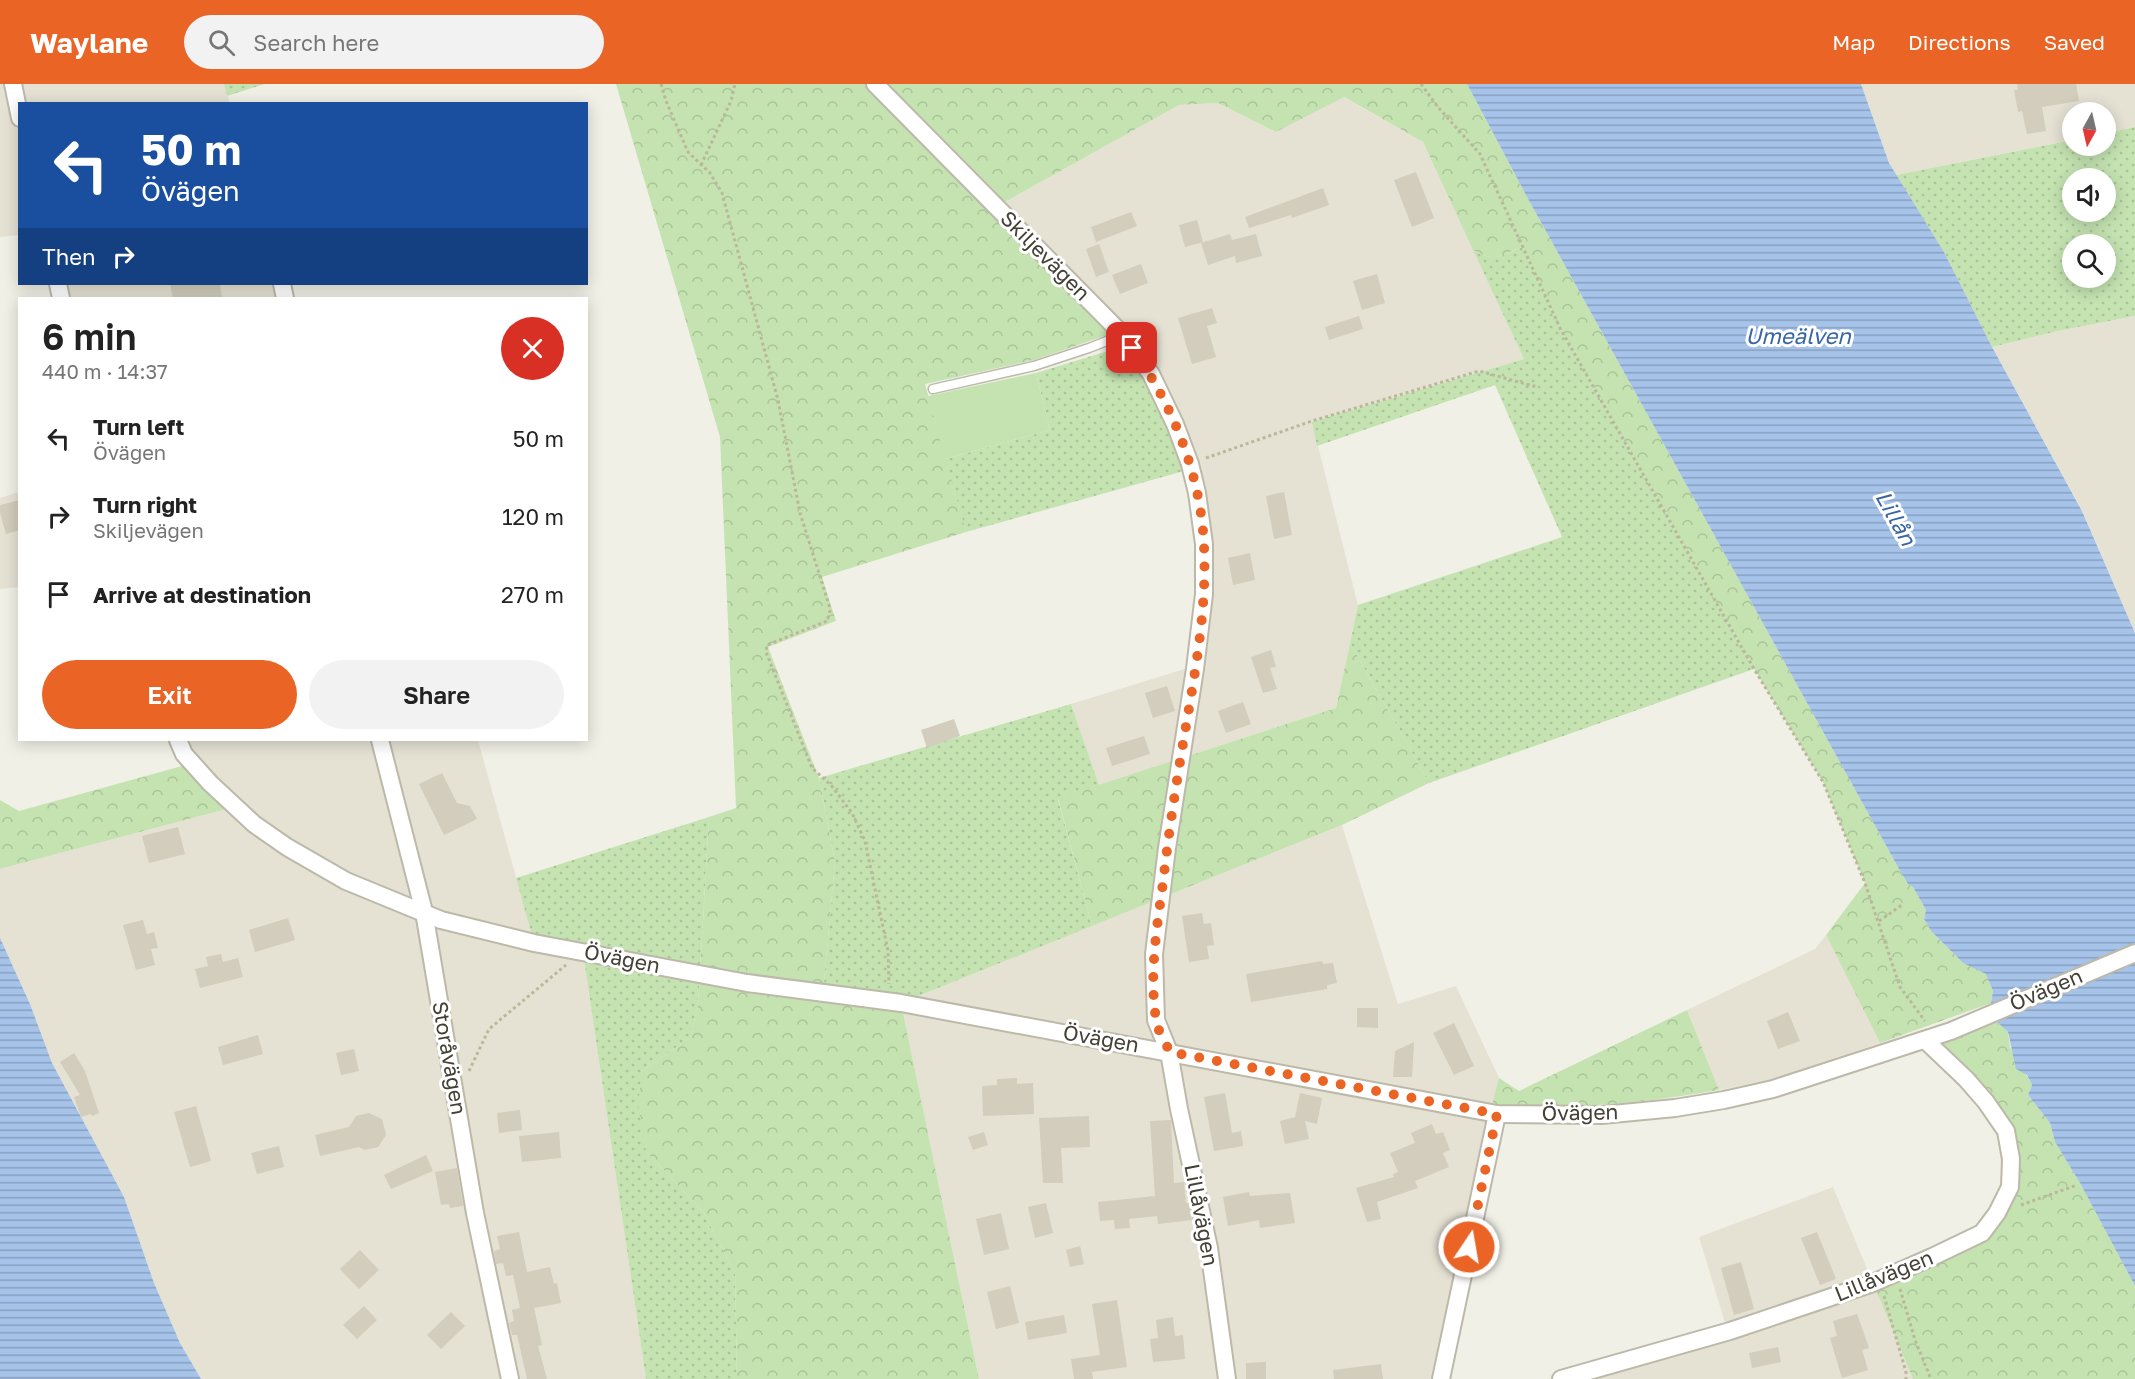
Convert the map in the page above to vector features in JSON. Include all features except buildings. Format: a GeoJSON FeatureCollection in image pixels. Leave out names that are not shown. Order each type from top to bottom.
{"type":"FeatureCollection","features":[{"type":"Feature","properties":{"kind":"street"},"geometry":{"type":"LineString","coordinates":[[13,84],[18,108]]}},
{"type":"Feature","properties":{"kind":"street","name":"Skiljevägen"},"geometry":{"type":"LineString","coordinates":[[875,84],[1123,335],[1151,374],[1175,424],[1190,464],[1197,493],[1204,544],[1204,594],[1154,954],[1156,1020],[1170,1052]]}},
{"type":"Feature","properties":{"kind":"street","name":"Övägen"},"geometry":{"type":"LineString","coordinates":[[178,741],[184,754],[210,783],[254,824],[287,847],[346,881],[441,920],[534,942],[747,983],[889,1001],[1497,1114],[1602,1115],[1675,1108],[1773,1089],[1938,1036],[2135,953]]}},
{"type":"Feature","properties":{"kind":"street","name":"Storåvägen"},"geometry":{"type":"LineString","coordinates":[[380,741],[424,912],[475,1213],[510,1379]]}},
{"type":"Feature","properties":{"kind":"street","name":"Lillåvägen"},"geometry":{"type":"LineString","coordinates":[[1561,1379],[1730,1331],[1879,1280],[1982,1233],[2010,1187],[2011,1160],[2006,1131],[1938,1036]]}},
{"type":"Feature","properties":{"kind":"street","name":"Lillåvägen"},"geometry":{"type":"LineString","coordinates":[[1170,1052],[1179,1109],[1209,1248],[1227,1379]]}},
{"type":"Feature","properties":{"kind":"street"},"geometry":{"type":"LineString","coordinates":[[1441,1379],[1497,1114]]}},
{"type":"Feature","properties":{"kind":"lane"},"geometry":{"type":"LineString","coordinates":[[933,389],[1035,366],[1123,335]]}},
{"type":"Feature","properties":{"kind":"path"},"geometry":{"type":"LineString","coordinates":[[661,84],[688,152],[710,173],[722,193],[778,400],[800,513],[830,605],[827,621],[767,645],[766,651],[812,768],[831,785],[852,813],[865,841],[888,951],[889,1001]]}},
{"type":"Feature","properties":{"kind":"path"},"geometry":{"type":"LineString","coordinates":[[701,165],[731,101],[735,84]]}},
{"type":"Feature","properties":{"kind":"path"},"geometry":{"type":"LineString","coordinates":[[1421,84],[1479,154],[1561,330],[1754,669],[1823,782],[1879,921],[1900,987],[1938,1036]]}},
{"type":"Feature","properties":{"kind":"path"},"geometry":{"type":"LineString","coordinates":[[1190,464],[1312,422],[1479,372],[1537,387]]}},
{"type":"Feature","properties":{"kind":"path"},"geometry":{"type":"LineString","coordinates":[[1879,921],[1902,905]]}},
{"type":"Feature","properties":{"kind":"path"},"geometry":{"type":"LineString","coordinates":[[456,1100],[489,1029],[583,951]]}},
{"type":"Feature","properties":{"kind":"path"},"geometry":{"type":"LineString","coordinates":[[2002,1202],[2017,1206],[2046,1198],[2077,1185]]}},
{"type":"Feature","properties":{"kind":"path"},"geometry":{"type":"LineString","coordinates":[[1895,1273],[1915,1340],[1931,1379]]}},
{"type":"Feature","properties":{"kind":"path"},"geometry":{"type":"LineString","coordinates":[[1879,1280],[1906,1372],[1906,1379]]}},
{"type":"Feature","properties":{"kind":"shaded area"},"geometry":{"type":"Polygon","coordinates":[[[0,84],[224,84],[230,102],[18,102],[18,235],[0,237],[0,84]]]}},
{"type":"Feature","properties":{"kind":"shaded area"},"geometry":{"type":"Polygon","coordinates":[[[1861,84],[2135,84],[2135,127],[2116,131],[2116,102],[2062,102],[2062,142],[1896,175],[1889,163],[1861,84]]]}},
{"type":"Feature","properties":{"kind":"shaded area"},"geometry":{"type":"Polygon","coordinates":[[[1343,97],[1423,142],[1524,359],[1312,422],[1358,605],[1336,708],[1099,785],[1071,704],[1204,663],[1213,592],[1213,541],[1205,492],[1195,452],[1183,420],[1157,371],[1131,331],[1005,202],[1179,105],[1218,103],[1276,132],[1343,97]]]}},
{"type":"Feature","properties":{"kind":"shaded area"},"geometry":{"type":"Polygon","coordinates":[[[58,285],[282,285],[285,297],[61,297],[58,285]]]}},
{"type":"Feature","properties":{"kind":"shaded area"},"geometry":{"type":"Polygon","coordinates":[[[2135,316],[2135,633],[2082,510],[1992,347],[2135,316]]]}},
{"type":"Feature","properties":{"kind":"shaded area"},"geometry":{"type":"Polygon","coordinates":[[[18,492],[18,587],[0,589],[0,498],[18,492]]]}},
{"type":"Feature","properties":{"kind":"shaded area"},"geometry":{"type":"Polygon","coordinates":[[[179,741],[478,741],[534,942],[583,951],[646,1379],[201,1379],[180,1343],[154,1283],[124,1197],[52,1063],[30,1004],[0,938],[0,869],[234,807],[179,741]]]}},
{"type":"Feature","properties":{"kind":"shaded area"},"geometry":{"type":"Polygon","coordinates":[[[1342,825],[1398,1004],[1456,986],[1499,1078],[1436,1379],[979,1379],[901,1003],[1342,825]]]}},
{"type":"Feature","properties":{"kind":"shaded area"},"geometry":{"type":"Polygon","coordinates":[[[1826,935],[1880,1043],[1773,1079],[1719,1090],[1687,1010],[1815,949],[1826,935]]]}},
{"type":"Feature","properties":{"kind":"shaded area"},"geometry":{"type":"Polygon","coordinates":[[[1833,1187],[1913,1379],[1575,1379],[1729,1336],[1699,1237],[1833,1187]]]}},
{"type":"Feature","properties":{"kind":"green space"},"geometry":{"type":"Polygon","coordinates":[[[224,84],[265,84],[227,96],[224,84]]]}},
{"type":"Feature","properties":{"kind":"green space"},"geometry":{"type":"Polygon","coordinates":[[[616,84],[1467,84],[1527,197],[1899,869],[1926,910],[1924,919],[1931,931],[1963,963],[1986,973],[1993,991],[1991,1003],[1880,1043],[1826,935],[1865,883],[1823,782],[1754,669],[1561,330],[1522,247],[1493,257],[1473,250],[1423,142],[1344,97],[1276,132],[1218,103],[1179,105],[1005,202],[979,188],[993,212],[1110,334],[1034,360],[925,384],[966,532],[822,577],[836,621],[768,647],[819,778],[835,862],[823,993],[901,1003],[979,1379],[737,1379],[735,1273],[704,1213],[646,1151],[638,1105],[642,1071],[690,1038],[698,1006],[709,817],[736,808],[720,437],[616,84]]]}},
{"type":"Feature","properties":{"kind":"green space"},"geometry":{"type":"Polygon","coordinates":[[[2135,127],[2135,316],[1992,347],[1944,252],[1896,175],[2062,142],[2062,156],[2116,156],[2116,131],[2135,127]]]}},
{"type":"Feature","properties":{"kind":"green space"},"geometry":{"type":"Polygon","coordinates":[[[1522,247],[1561,330],[1754,669],[1429,783],[1350,643],[1358,605],[1562,537],[1495,385],[1317,446],[1312,422],[1524,359],[1473,250],[1492,257],[1522,247]]]}},
{"type":"Feature","properties":{"kind":"green space"},"geometry":{"type":"Polygon","coordinates":[[[1121,347],[1143,379],[1169,427],[1184,471],[966,532],[945,459],[1050,430],[1036,373],[1121,347]]]}},
{"type":"Feature","properties":{"kind":"green space"},"geometry":{"type":"Polygon","coordinates":[[[1036,373],[1050,430],[945,459],[928,396],[1036,373]]]}},
{"type":"Feature","properties":{"kind":"green space"},"geometry":{"type":"Polygon","coordinates":[[[1350,643],[1429,783],[1342,825],[1092,926],[1058,798],[1336,708],[1350,643]]]}},
{"type":"Feature","properties":{"kind":"green space"},"geometry":{"type":"Polygon","coordinates":[[[1071,704],[1099,785],[1058,799],[1092,926],[901,1003],[823,993],[835,862],[819,778],[1071,704]]]}},
{"type":"Feature","properties":{"kind":"green space"},"geometry":{"type":"Polygon","coordinates":[[[193,763],[234,807],[0,869],[0,800],[19,811],[193,763]]]}},
{"type":"Feature","properties":{"kind":"green space"},"geometry":{"type":"Polygon","coordinates":[[[709,817],[698,1006],[690,1038],[642,1071],[646,1151],[704,1213],[735,1273],[737,1379],[646,1379],[583,952],[534,943],[516,878],[709,817]]]}},
{"type":"Feature","properties":{"kind":"green space"},"geometry":{"type":"Polygon","coordinates":[[[1687,1010],[1719,1090],[1606,1105],[1520,1107],[1492,1105],[1499,1078],[1519,1091],[1687,1010]]]}},
{"type":"Feature","properties":{"kind":"green space"},"geometry":{"type":"Polygon","coordinates":[[[1996,1021],[2008,1032],[2010,1047],[2032,1085],[2028,1095],[2050,1123],[2055,1142],[2080,1183],[2135,1286],[2135,1379],[1913,1379],[1873,1283],[1982,1233],[2010,1187],[2006,1131],[1925,1040],[1996,1021]]]}},
{"type":"Feature","properties":{"kind":"water","name":"Umeälven"},"geometry":{"type":"Polygon","coordinates":[[[1467,84],[1861,84],[1889,163],[1944,252],[1992,347],[2082,511],[2135,633],[2135,1286],[2080,1183],[2055,1142],[2050,1123],[2028,1095],[2032,1085],[2027,1075],[2016,1069],[2008,1032],[1996,1021],[1991,1003],[1993,991],[1986,974],[1963,963],[1931,931],[1924,919],[1926,910],[1899,869],[1527,197],[1467,84]]]}},
{"type":"Feature","properties":{"kind":"water"},"geometry":{"type":"Polygon","coordinates":[[[0,938],[30,1004],[52,1063],[124,1197],[154,1283],[180,1343],[201,1379],[0,1379],[0,938]]]}},
{"type":"Feature","properties":{"kind":"route"},"geometry":{"type":"LineString","coordinates":[[1132,348],[1151,374],[1175,424],[1190,464],[1197,493],[1204,544],[1204,594],[1195,669],[1167,848],[1154,954],[1156,1020],[1170,1052],[1497,1114],[1469,1247]]}},
{"type":"Feature","properties":{"kind":"water label","name":"Lillån"},"geometry":{"type":"Point","coordinates":[1896,518]}}]}
